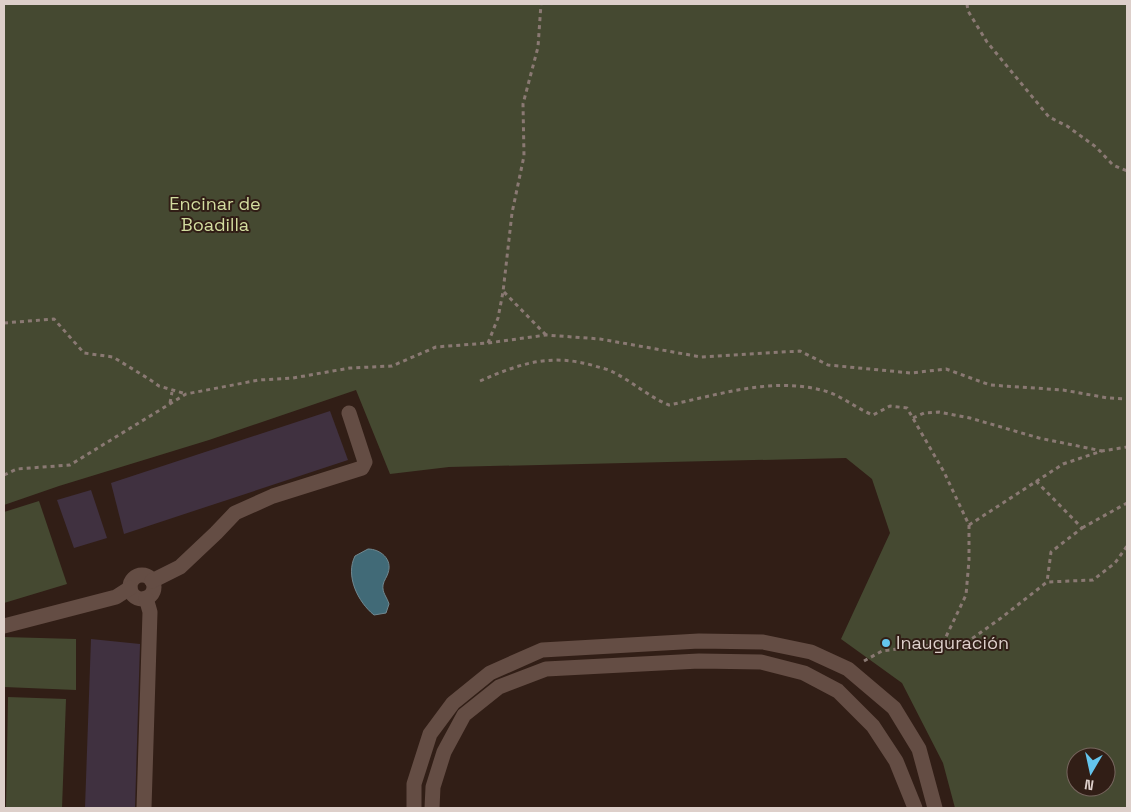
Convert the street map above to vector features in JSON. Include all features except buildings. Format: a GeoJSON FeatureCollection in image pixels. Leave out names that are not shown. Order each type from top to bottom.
{"type":"FeatureCollection","features":[{"type":"Feature","properties":{"kind":"street"},"geometry":{"type":"LineString","coordinates":[[152,581],[180,567],[234,513],[273,496],[362,468],[364,462],[349,413]]}},
{"type":"Feature","properties":{"kind":"street"},"geometry":{"type":"LineString","coordinates":[[143,574],[152,581],[154,586],[153,592],[146,598],[139,599],[134,596],[130,588],[133,578],[143,574]]}},
{"type":"Feature","properties":{"kind":"street"},"geometry":{"type":"LineString","coordinates":[[4,626],[116,597],[130,588]]}},
{"type":"Feature","properties":{"kind":"street"},"geometry":{"type":"LineString","coordinates":[[144,808],[150,612],[146,598]]}},
{"type":"Feature","properties":{"kind":"street"},"geometry":{"type":"LineString","coordinates":[[414,808],[414,784],[430,734],[453,703],[490,673],[542,650],[699,641],[763,642],[811,652],[848,669],[894,708],[919,749],[935,808]]}},
{"type":"Feature","properties":{"kind":"street"},"geometry":{"type":"LineString","coordinates":[[432,808],[433,787],[444,752],[464,715],[499,687],[546,669],[699,661],[761,662],[804,673],[838,691],[873,726],[896,761],[915,808]]}},
{"type":"Feature","properties":{"kind":"path"},"geometry":{"type":"LineString","coordinates":[[488,343],[498,318],[503,292],[512,213],[524,156],[524,104],[538,47],[541,4]]}},
{"type":"Feature","properties":{"kind":"path"},"geometry":{"type":"LineString","coordinates":[[967,4],[968,11],[987,42],[1049,117],[1066,126],[1096,147],[1113,165],[1127,171]]}},
{"type":"Feature","properties":{"kind":"path"},"geometry":{"type":"LineString","coordinates":[[503,292],[546,334]]}},
{"type":"Feature","properties":{"kind":"path"},"geometry":{"type":"LineString","coordinates":[[4,323],[54,319],[84,353],[114,357],[149,378],[158,386],[172,392],[186,394],[259,380],[293,378],[350,368],[392,366],[436,347],[488,343],[546,334],[600,339],[701,357],[800,351],[828,366],[911,373],[946,369],[990,385],[1063,390],[1108,398],[1127,399]]}},
{"type":"Feature","properties":{"kind":"path"},"geometry":{"type":"LineString","coordinates":[[480,381],[528,363],[558,359],[584,363],[612,371],[657,400],[670,405],[753,386],[790,386],[821,390],[845,399],[861,410],[873,415],[890,406],[907,408],[944,472],[969,525],[966,595],[943,643]]}},
{"type":"Feature","properties":{"kind":"path"},"geometry":{"type":"LineString","coordinates":[[170,404],[172,392]]}},
{"type":"Feature","properties":{"kind":"path"},"geometry":{"type":"LineString","coordinates":[[4,475],[17,468],[70,465],[186,394]]}},
{"type":"Feature","properties":{"kind":"path"},"geometry":{"type":"LineString","coordinates":[[913,418],[924,413],[939,412],[970,418],[1039,438],[1102,451]]}},
{"type":"Feature","properties":{"kind":"path"},"geometry":{"type":"LineString","coordinates":[[969,525],[1063,464],[1102,451],[1127,447]]}},
{"type":"Feature","properties":{"kind":"path"},"geometry":{"type":"LineString","coordinates":[[1036,481],[1082,528]]}},
{"type":"Feature","properties":{"kind":"path"},"geometry":{"type":"LineString","coordinates":[[1047,582],[1051,552],[1082,528],[1127,503]]}},
{"type":"Feature","properties":{"kind":"path"},"geometry":{"type":"LineString","coordinates":[[848,669],[882,651],[970,640],[1047,582],[1093,580],[1115,563],[1127,546]]}},
{"type":"Feature","properties":{"kind":"green space","name":"Encinar de Boadilla"},"geometry":{"type":"Polygon","coordinates":[[[4,4],[1127,4],[1127,808],[955,808],[943,763],[902,683],[841,639],[890,533],[872,479],[846,458],[449,467],[390,474],[356,390],[209,440],[4,505],[4,4]]]}},
{"type":"Feature","properties":{"kind":"green space"},"geometry":{"type":"Polygon","coordinates":[[[39,501],[67,584],[4,603],[4,512],[39,501]]]}},
{"type":"Feature","properties":{"kind":"green space"},"geometry":{"type":"Polygon","coordinates":[[[4,637],[76,639],[76,690],[4,687],[4,637]]]}},
{"type":"Feature","properties":{"kind":"green space"},"geometry":{"type":"Polygon","coordinates":[[[8,697],[66,699],[62,808],[6,807],[8,697]]]}},
{"type":"Feature","properties":{"kind":"water"},"geometry":{"type":"Polygon","coordinates":[[[368,549],[381,553],[389,563],[388,573],[383,585],[389,604],[386,613],[374,615],[368,610],[358,596],[352,580],[352,564],[355,556],[368,549]]]}},
{"type":"Feature","properties":{"kind":"place","name":"Inauguración"},"geometry":{"type":"Point","coordinates":[886,643]}}]}
